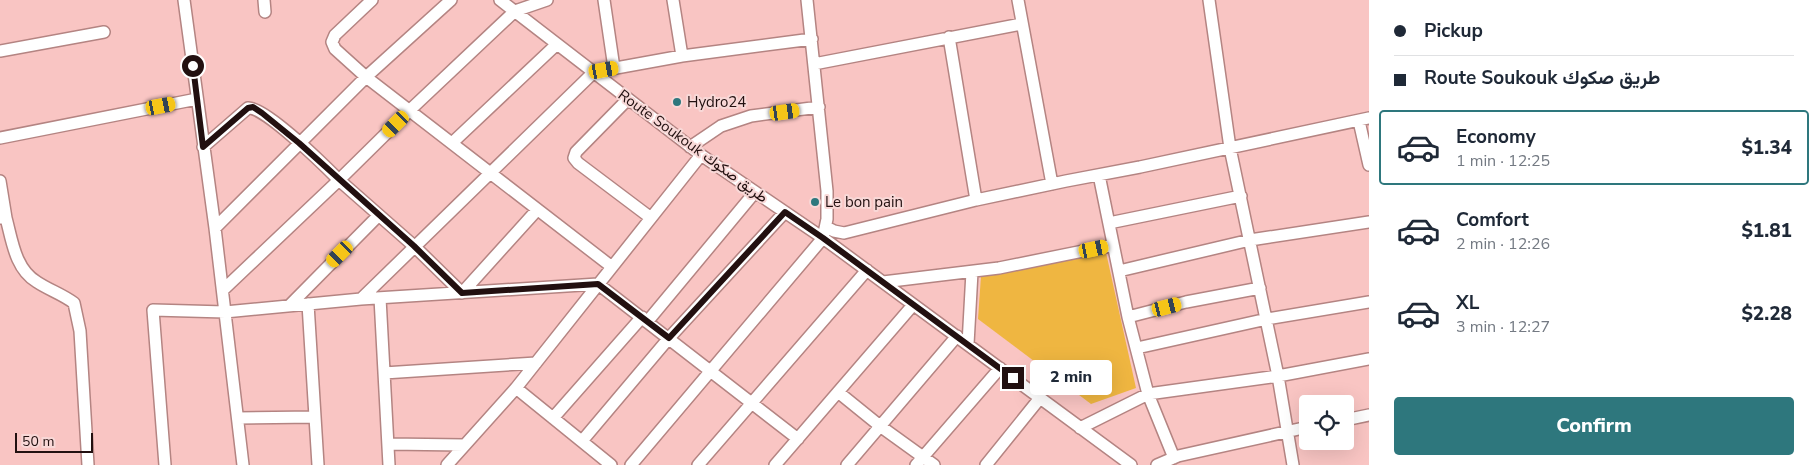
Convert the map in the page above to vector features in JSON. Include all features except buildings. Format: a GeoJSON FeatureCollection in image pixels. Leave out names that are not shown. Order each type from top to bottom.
{"type":"FeatureCollection","features":[{"type":"Feature","properties":{"kind":"street"},"geometry":{"type":"LineString","coordinates":[[184,0],[223,290],[243,465]]}},
{"type":"Feature","properties":{"kind":"street"},"geometry":{"type":"LineString","coordinates":[[264,0],[265,12]]}},
{"type":"Feature","properties":{"kind":"street"},"geometry":{"type":"LineString","coordinates":[[372,0],[335,35],[332,42],[335,49],[366,77],[612,267]]}},
{"type":"Feature","properties":{"kind":"street"},"geometry":{"type":"LineString","coordinates":[[215,228],[366,77],[451,0]]}},
{"type":"Feature","properties":{"kind":"street","name":"Route Soukouk طريق صكوك"},"geometry":{"type":"LineString","coordinates":[[500,0],[701,155],[785,212],[824,232],[867,270],[1080,428],[1117,461],[1130,465]]}},
{"type":"Feature","properties":{"kind":"street"},"geometry":{"type":"LineString","coordinates":[[223,290],[515,11],[547,0]]}},
{"type":"Feature","properties":{"kind":"street"},"geometry":{"type":"LineString","coordinates":[[604,0],[614,68]]}},
{"type":"Feature","properties":{"kind":"street"},"geometry":{"type":"LineString","coordinates":[[674,0],[682,56]]}},
{"type":"Feature","properties":{"kind":"street"},"geometry":{"type":"LineString","coordinates":[[630,465],[824,232],[827,219],[827,191],[807,0]]}},
{"type":"Feature","properties":{"kind":"street"},"geometry":{"type":"LineString","coordinates":[[1018,0],[1052,184]]}},
{"type":"Feature","properties":{"kind":"street"},"geometry":{"type":"LineString","coordinates":[[1209,0],[1230,148],[1267,319],[1293,465]]}},
{"type":"Feature","properties":{"kind":"street"},"geometry":{"type":"LineString","coordinates":[[814,64],[1021,24]]}},
{"type":"Feature","properties":{"kind":"street"},"geometry":{"type":"LineString","coordinates":[[0,51],[104,32]]}},
{"type":"Feature","properties":{"kind":"street"},"geometry":{"type":"LineString","coordinates":[[949,38],[976,200]]}},
{"type":"Feature","properties":{"kind":"street"},"geometry":{"type":"LineString","coordinates":[[361,299],[594,72],[682,56],[812,39]]}},
{"type":"Feature","properties":{"kind":"street"},"geometry":{"type":"LineString","coordinates":[[452,143],[557,44]]}},
{"type":"Feature","properties":{"kind":"street"},"geometry":{"type":"LineString","coordinates":[[0,138],[197,99]]}},
{"type":"Feature","properties":{"kind":"street"},"geometry":{"type":"LineString","coordinates":[[628,99],[576,152],[574,158],[651,218]]}},
{"type":"Feature","properties":{"kind":"street"},"geometry":{"type":"LineString","coordinates":[[203,147],[248,108],[253,107],[299,143],[414,246],[462,293]]}},
{"type":"Feature","properties":{"kind":"street"},"geometry":{"type":"LineString","coordinates":[[690,147],[721,126],[751,116],[819,107]]}},
{"type":"Feature","properties":{"kind":"street"},"geometry":{"type":"LineString","coordinates":[[824,232],[844,232],[976,200],[1364,120],[1369,166]]}},
{"type":"Feature","properties":{"kind":"street"},"geometry":{"type":"LineString","coordinates":[[447,465],[516,388],[701,155]]}},
{"type":"Feature","properties":{"kind":"street"},"geometry":{"type":"LineString","coordinates":[[1099,175],[1128,316],[1148,394],[1174,458]]}},
{"type":"Feature","properties":{"kind":"street"},"geometry":{"type":"LineString","coordinates":[[0,181],[3,218],[20,265],[35,282],[63,295],[74,303],[80,331],[88,465]]}},
{"type":"Feature","properties":{"kind":"street"},"geometry":{"type":"LineString","coordinates":[[553,418],[644,319],[755,192]]}},
{"type":"Feature","properties":{"kind":"street"},"geometry":{"type":"LineString","coordinates":[[1109,223],[1241,196]]}},
{"type":"Feature","properties":{"kind":"street"},"geometry":{"type":"LineString","coordinates":[[462,293],[537,210]]}},
{"type":"Feature","properties":{"kind":"street"},"geometry":{"type":"LineString","coordinates":[[582,441],[669,338],[785,212]]}},
{"type":"Feature","properties":{"kind":"street"},"geometry":{"type":"LineString","coordinates":[[289,306],[379,215]]}},
{"type":"Feature","properties":{"kind":"street"},"geometry":{"type":"LineString","coordinates":[[1119,271],[1250,240],[1369,222]]}},
{"type":"Feature","properties":{"kind":"street"},"geometry":{"type":"LineString","coordinates":[[883,282],[999,268],[1113,245]]}},
{"type":"Feature","properties":{"kind":"street"},"geometry":{"type":"LineString","coordinates":[[698,465],[867,270]]}},
{"type":"Feature","properties":{"kind":"street"},"geometry":{"type":"LineString","coordinates":[[968,344],[972,272]]}},
{"type":"Feature","properties":{"kind":"street"},"geometry":{"type":"LineString","coordinates":[[165,465],[153,310],[225,312],[361,299],[598,284],[798,439]]}},
{"type":"Feature","properties":{"kind":"street"},"geometry":{"type":"LineString","coordinates":[[1128,316],[1186,302],[1260,288]]}},
{"type":"Feature","properties":{"kind":"street"},"geometry":{"type":"LineString","coordinates":[[380,298],[389,465]]}},
{"type":"Feature","properties":{"kind":"street"},"geometry":{"type":"LineString","coordinates":[[1137,348],[1267,319],[1369,302]]}},
{"type":"Feature","properties":{"kind":"street"},"geometry":{"type":"LineString","coordinates":[[308,304],[318,465]]}},
{"type":"Feature","properties":{"kind":"street"},"geometry":{"type":"LineString","coordinates":[[776,465],[913,305]]}},
{"type":"Feature","properties":{"kind":"street"},"geometry":{"type":"LineString","coordinates":[[847,465],[956,336]]}},
{"type":"Feature","properties":{"kind":"street"},"geometry":{"type":"LineString","coordinates":[[1080,428],[1148,394],[1278,376],[1369,359]]}},
{"type":"Feature","properties":{"kind":"street"},"geometry":{"type":"LineString","coordinates":[[384,373],[536,363]]}},
{"type":"Feature","properties":{"kind":"street"},"geometry":{"type":"LineString","coordinates":[[919,461],[1000,368]]}},
{"type":"Feature","properties":{"kind":"street"},"geometry":{"type":"LineString","coordinates":[[516,388],[611,465]]}},
{"type":"Feature","properties":{"kind":"street"},"geometry":{"type":"LineString","coordinates":[[838,392],[919,461],[934,465]]}},
{"type":"Feature","properties":{"kind":"street"},"geometry":{"type":"LineString","coordinates":[[986,465],[1040,398]]}},
{"type":"Feature","properties":{"kind":"street"},"geometry":{"type":"LineString","coordinates":[[1354,418],[1369,415]]}},
{"type":"Feature","properties":{"kind":"street"},"geometry":{"type":"LineString","coordinates":[[238,418],[315,417]]}},
{"type":"Feature","properties":{"kind":"street"},"geometry":{"type":"LineString","coordinates":[[1157,465],[1174,458],[1299,428]]}},
{"type":"Feature","properties":{"kind":"street"},"geometry":{"type":"LineString","coordinates":[[388,444],[464,445]]}},
{"type":"Feature","properties":{"kind":"shaded area"},"geometry":{"type":"Polygon","coordinates":[[[1105,248],[1136,388],[1091,404],[978,319],[981,276],[1105,248]]]}},
{"type":"Feature","properties":{"kind":"place","name":"Hydro24"},"geometry":{"type":"Point","coordinates":[677,102]}},
{"type":"Feature","properties":{"kind":"place","name":"Le bon pain"},"geometry":{"type":"Point","coordinates":[815,202]}},
{"type":"Feature","properties":{"kind":"route"},"geometry":{"type":"LineString","coordinates":[[193,66],[203,147],[248,108],[253,107],[299,143],[414,246],[462,293],[598,284],[669,338],[785,212],[1013,378]]}}]}
